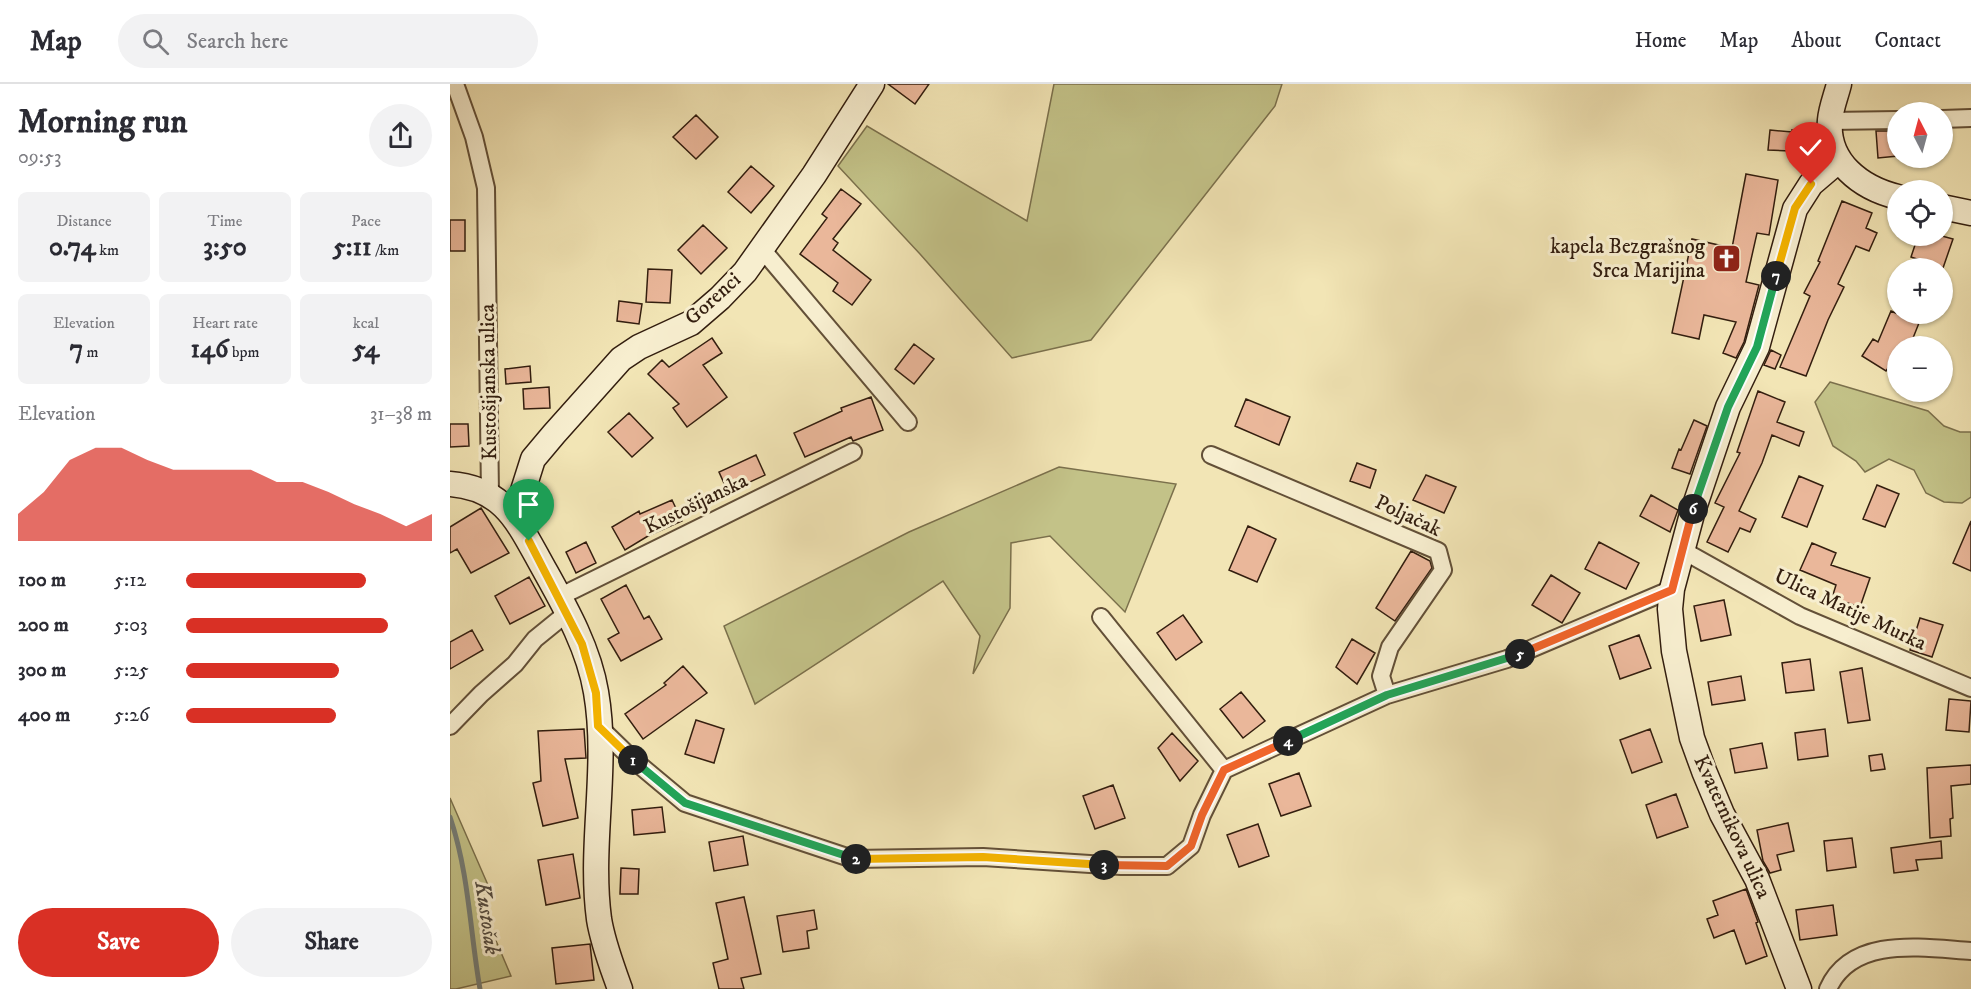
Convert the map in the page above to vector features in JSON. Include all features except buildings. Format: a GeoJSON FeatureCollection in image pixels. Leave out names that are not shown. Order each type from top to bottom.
{"type":"FeatureCollection","features":[{"type":"Feature","properties":{"kind":"street","name":"Kustošijanska ulica"},"geometry":{"type":"LineString","coordinates":[[455,84],[474,136],[486,188],[490,494]]}},
{"type":"Feature","properties":{"kind":"street","name":"Gorenci"},"geometry":{"type":"LineString","coordinates":[[515,516],[533,459],[621,359],[639,347],[691,323],[745,272],[814,175],[872,84]]}},
{"type":"Feature","properties":{"kind":"street"},"geometry":{"type":"LineString","coordinates":[[1839,84],[1830,121],[1838,161],[1855,179],[1887,193]]}},
{"type":"Feature","properties":{"kind":"street"},"geometry":{"type":"LineString","coordinates":[[1953,119],[1971,118]]}},
{"type":"Feature","properties":{"kind":"street"},"geometry":{"type":"LineString","coordinates":[[1830,121],[1887,120]]}},
{"type":"Feature","properties":{"kind":"street","name":"Kvaternikova ulica"},"geometry":{"type":"LineString","coordinates":[[1799,989],[1761,888],[1722,814],[1692,738],[1671,627],[1672,590],[1682,550],[1728,407],[1757,347],[1795,208],[1811,184],[1838,161]]}},
{"type":"Feature","properties":{"kind":"street"},"geometry":{"type":"LineString","coordinates":[[1953,209],[1971,213]]}},
{"type":"Feature","properties":{"kind":"street"},"geometry":{"type":"LineString","coordinates":[[761,248],[908,422]]}},
{"type":"Feature","properties":{"kind":"street","name":"Kustošijanska"},"geometry":{"type":"LineString","coordinates":[[450,726],[515,664],[563,605],[853,452]]}},
{"type":"Feature","properties":{"kind":"street","name":"Poljačak"},"geometry":{"type":"LineString","coordinates":[[1211,455],[1438,551],[1443,570],[1390,647],[1381,676],[1387,695]]}},
{"type":"Feature","properties":{"kind":"street"},"geometry":{"type":"LineString","coordinates":[[450,484],[459,484],[490,494],[515,516],[563,605],[582,644],[591,670],[596,693],[598,726],[597,899],[604,944],[620,989]]}},
{"type":"Feature","properties":{"kind":"street","name":"Ulica Matije Murka"},"geometry":{"type":"LineString","coordinates":[[1682,550],[1800,616],[1971,688]]}},
{"type":"Feature","properties":{"kind":"street"},"geometry":{"type":"LineString","coordinates":[[598,726],[630,757],[685,803],[853,859],[983,857],[1121,866],[1167,866],[1191,846],[1202,815],[1224,770],[1387,695],[1507,659],[1672,590]]}},
{"type":"Feature","properties":{"kind":"street"},"geometry":{"type":"LineString","coordinates":[[1101,617],[1224,770]]}},
{"type":"Feature","properties":{"kind":"street"},"geometry":{"type":"LineString","coordinates":[[1828,989],[1839,972],[1860,956],[1873,951],[1908,948],[1971,951]]}},
{"type":"Feature","properties":{"kind":"shaded area"},"geometry":{"type":"Polygon","coordinates":[[[1054,84],[1282,84],[1275,106],[1091,340],[1012,358],[838,166],[867,126],[1027,221],[1054,84]]]}},
{"type":"Feature","properties":{"kind":"shaded area"},"geometry":{"type":"Polygon","coordinates":[[[1830,382],[1887,399],[1887,402],[1898,402],[1928,411],[1944,426],[1960,432],[1971,432],[1971,497],[1962,503],[1944,502],[1926,493],[1914,470],[1889,459],[1865,472],[1856,461],[1833,446],[1815,402],[1830,382]]]}},
{"type":"Feature","properties":{"kind":"shaded area"},"geometry":{"type":"Polygon","coordinates":[[[1059,467],[1176,484],[1125,612],[1050,536],[1011,543],[1010,608],[973,674],[980,636],[943,581],[755,704],[724,626],[909,532],[1059,467]]]}},
{"type":"Feature","properties":{"kind":"shaded area"},"geometry":{"type":"Polygon","coordinates":[[[450,798],[488,885],[485,915],[511,976],[456,989],[450,989],[450,798]]]}},
{"type":"Feature","properties":{"kind":"waterway","name":"Kustošak"},"geometry":{"type":"LineString","coordinates":[[450,817],[465,881],[480,989]]}},
{"type":"Feature","properties":{"kind":"place","name":"kapela Bezgrašnog Srca Marijina"},"geometry":{"type":"Point","coordinates":[1726,259]}},
{"type":"Feature","properties":{"kind":"route"},"geometry":{"type":"LineString","coordinates":[[529,541],[582,644],[596,693],[598,726],[630,757],[685,803],[853,859],[983,857],[1121,866],[1167,866],[1191,846],[1202,815],[1224,770],[1387,695],[1507,659],[1672,590],[1692,514],[1728,407],[1757,347],[1795,208],[1811,184]]}}]}
